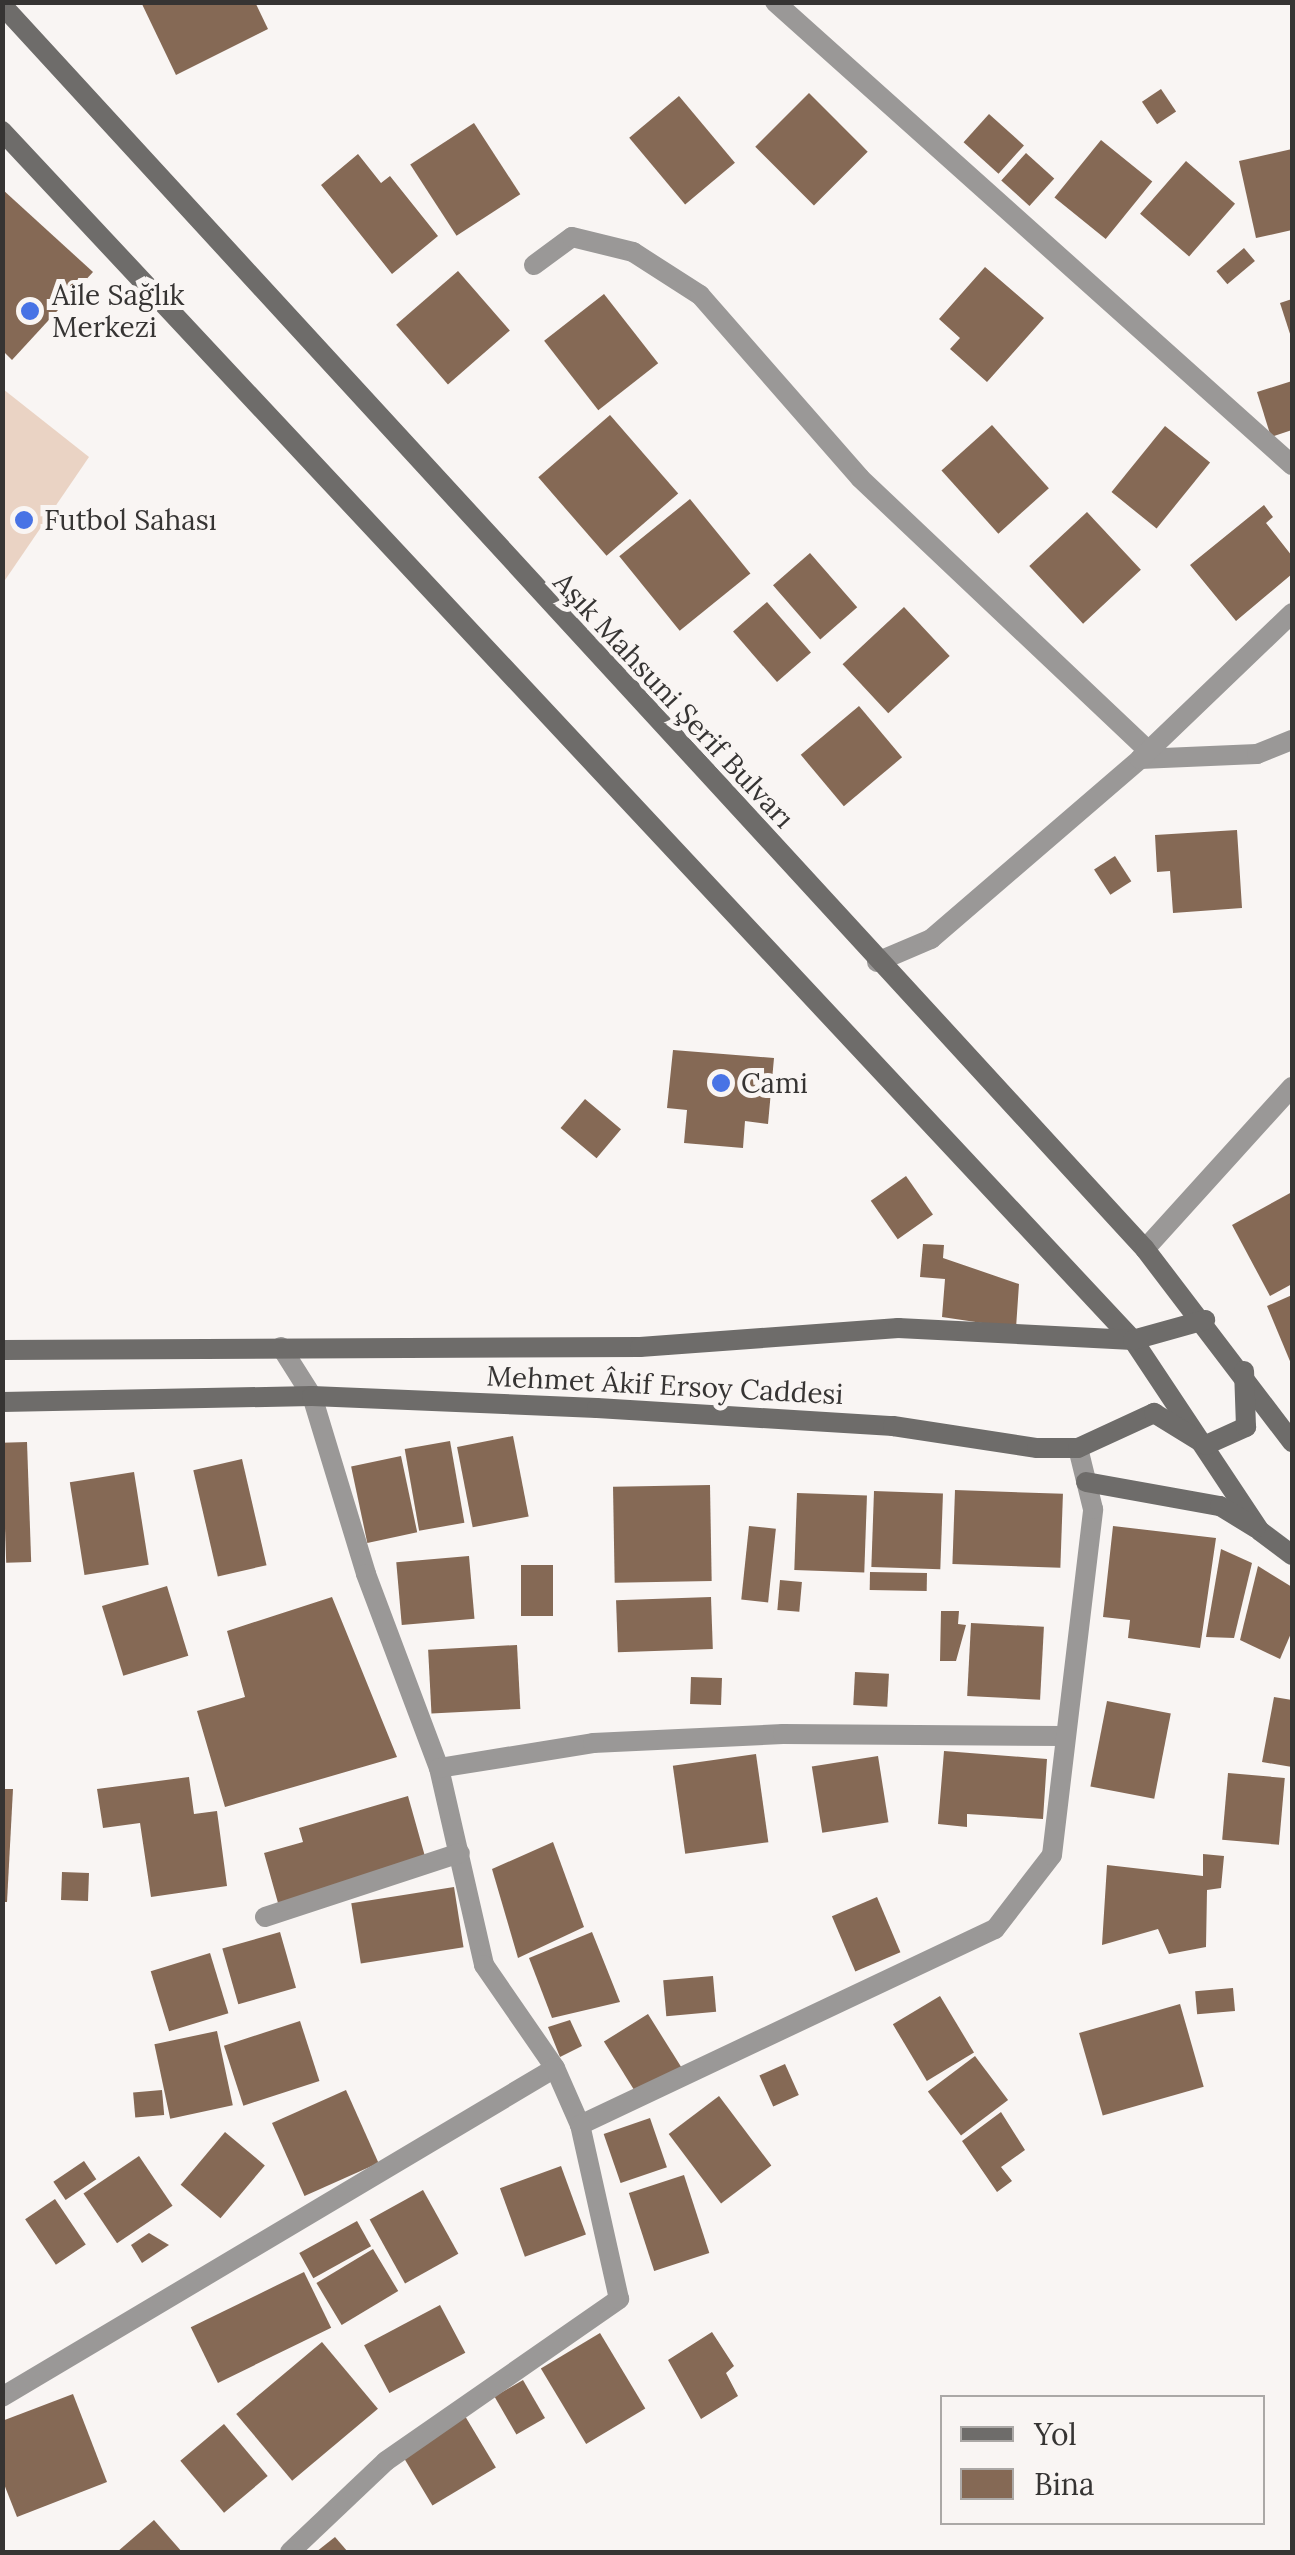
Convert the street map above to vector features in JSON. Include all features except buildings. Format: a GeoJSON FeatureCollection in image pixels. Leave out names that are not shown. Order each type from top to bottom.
{"type":"FeatureCollection","features":[{"type":"Feature","properties":{"kind":"main road","name":"Aşık Mahsuni Şerif Bulvarı"},"geometry":{"type":"LineString","coordinates":[[2,6],[877,962],[1145,1249],[1244,1371],[1292,1442]]}},
{"type":"Feature","properties":{"kind":"main road"},"geometry":{"type":"LineString","coordinates":[[2,130],[1133,1340],[1260,1531]]}},
{"type":"Feature","properties":{"kind":"main road","name":"Mehmet Âkif Ersoy Caddesi"},"geometry":{"type":"LineString","coordinates":[[2,1350],[640,1347],[898,1328],[1133,1340],[1205,1320]]}},
{"type":"Feature","properties":{"kind":"main road"},"geometry":{"type":"LineString","coordinates":[[1206,1445],[1246,1427],[1244,1371]]}},
{"type":"Feature","properties":{"kind":"main road","name":"Mehmet Âkif Ersoy Caddesi"},"geometry":{"type":"LineString","coordinates":[[2,1402],[312,1396],[893,1426],[1078,1448]]}},
{"type":"Feature","properties":{"kind":"main road"},"geometry":{"type":"LineString","coordinates":[[1078,1448],[1154,1413],[1206,1445]]}},
{"type":"Feature","properties":{"kind":"main road"},"geometry":{"type":"LineString","coordinates":[[1086,1482],[1220,1506],[1292,1555]]}},
{"type":"Feature","properties":{"kind":"street"},"geometry":{"type":"LineString","coordinates":[[775,2],[1292,465]]}},
{"type":"Feature","properties":{"kind":"street"},"geometry":{"type":"LineString","coordinates":[[534,264],[572,237],[634,252],[700,296],[860,478],[1145,755],[1257,754],[1292,740]]}},
{"type":"Feature","properties":{"kind":"street"},"geometry":{"type":"LineString","coordinates":[[877,962],[931,938],[1145,755],[1292,613]]}},
{"type":"Feature","properties":{"kind":"street"},"geometry":{"type":"LineString","coordinates":[[1145,1249],[1292,1087]]}},
{"type":"Feature","properties":{"kind":"street"},"geometry":{"type":"LineString","coordinates":[[281,1347],[312,1396],[366,1574],[439,1768],[484,1966],[555,2068],[580,2125],[619,2299],[386,2461],[290,2552]]}},
{"type":"Feature","properties":{"kind":"street"},"geometry":{"type":"LineString","coordinates":[[580,2125],[995,1929],[1052,1855],[1063,1736],[1093,1509],[1078,1448]]}},
{"type":"Feature","properties":{"kind":"street"},"geometry":{"type":"LineString","coordinates":[[439,1768],[631,1742],[1063,1736]]}},
{"type":"Feature","properties":{"kind":"street"},"geometry":{"type":"LineString","coordinates":[[265,1917],[460,1853]]}},
{"type":"Feature","properties":{"kind":"street"},"geometry":{"type":"LineString","coordinates":[[2,2398],[555,2068]]}},
{"type":"Feature","properties":{"kind":"shaded area","name":"Futbol Sahası"},"geometry":{"type":"Polygon","coordinates":[[[3,389],[89,457],[3,583],[3,389]]]}},
{"type":"Feature","properties":{"kind":"place","name":"Aile Sağlık Merkezi"},"geometry":{"type":"Point","coordinates":[30,311]}},
{"type":"Feature","properties":{"kind":"place","name":"Futbol Sahası"},"geometry":{"type":"Point","coordinates":[24,520]}},
{"type":"Feature","properties":{"kind":"place","name":"Cami"},"geometry":{"type":"Point","coordinates":[721,1083]}}]}
